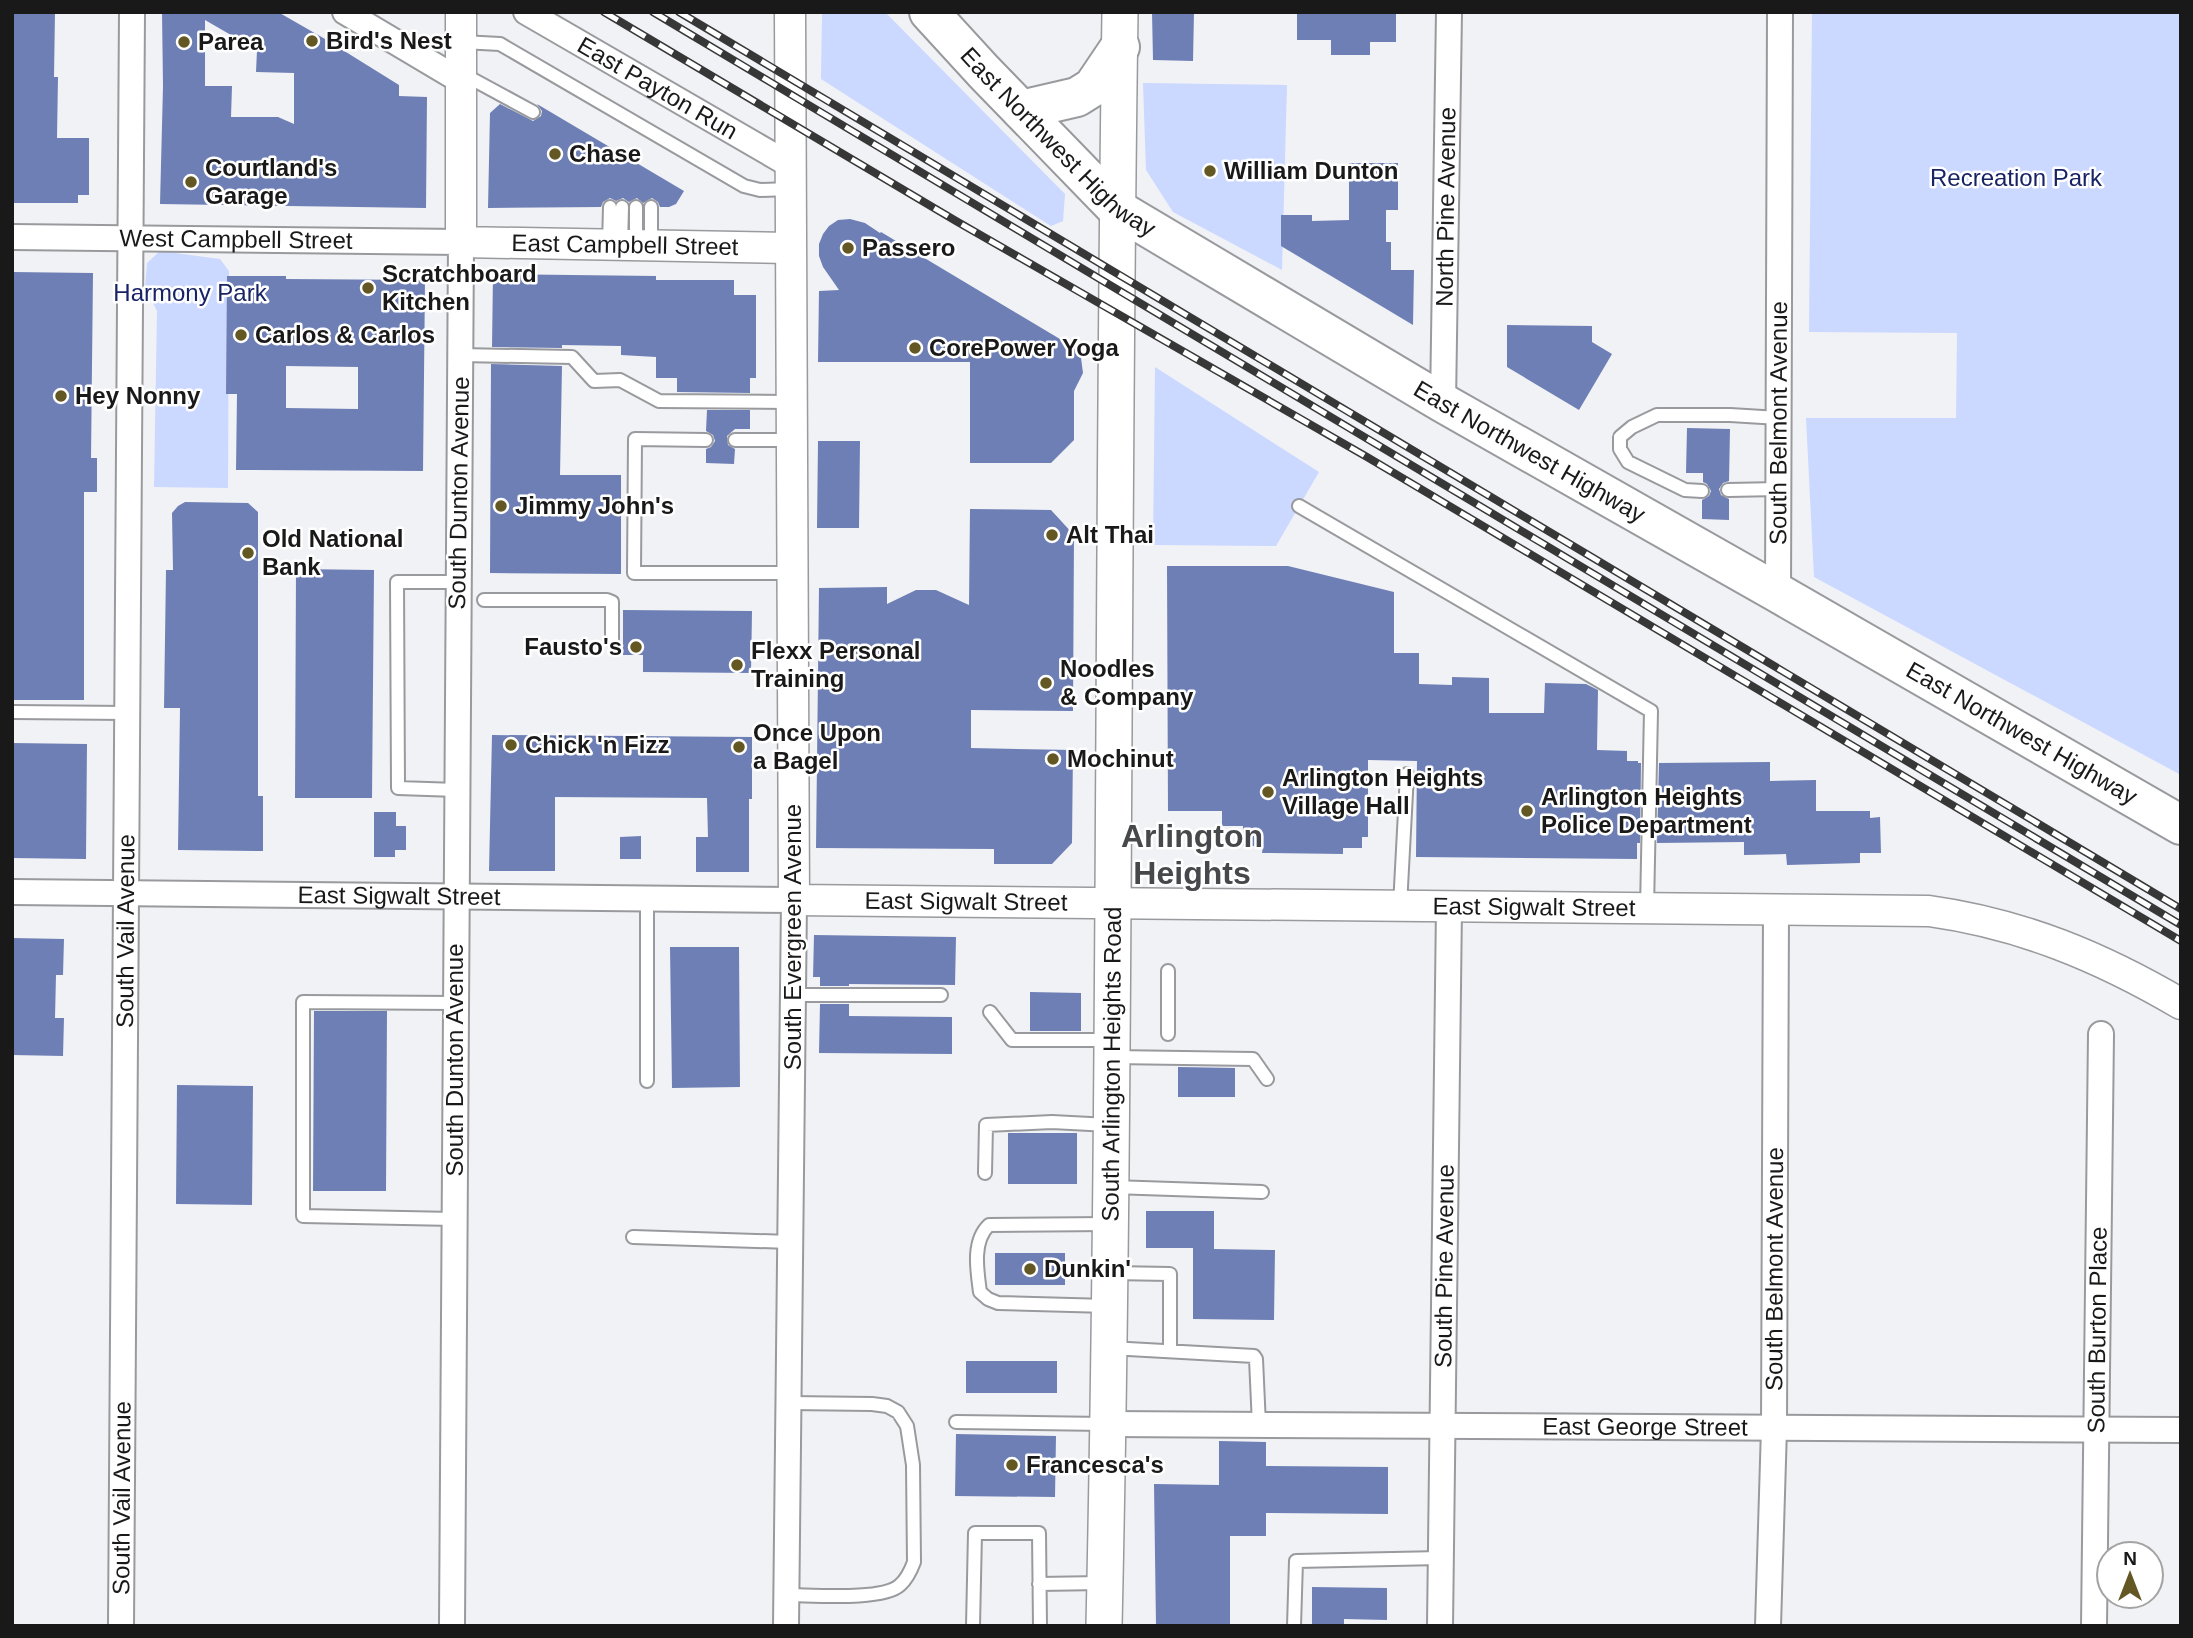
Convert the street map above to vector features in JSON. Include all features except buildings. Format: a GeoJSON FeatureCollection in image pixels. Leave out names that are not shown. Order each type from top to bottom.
{"type":"FeatureCollection","features":[{"type":"Feature","properties":{"kind":"main road","name":"East Northwest Highway"},"geometry":{"type":"LineString","coordinates":[[929,12],[1117,209],[1443,403],[2181,825]]}},
{"type":"Feature","properties":{"kind":"main road"},"geometry":{"type":"LineString","coordinates":[[1021,110],[1077,97],[1093,87],[1120,30]]}},
{"type":"Feature","properties":{"kind":"main road","name":"South Arlington Heights Road"},"geometry":{"type":"LineString","coordinates":[[1104,1626],[1112,1224],[1120,30]]}},
{"type":"Feature","properties":{"kind":"street","name":"South Vail Avenue"},"geometry":{"type":"LineString","coordinates":[[121,1626],[132,12]]}},
{"type":"Feature","properties":{"kind":"street"},"geometry":{"type":"LineString","coordinates":[[345,12],[461,77]]}},
{"type":"Feature","properties":{"kind":"street"},"geometry":{"type":"LineString","coordinates":[[461,12],[461,242]]}},
{"type":"Feature","properties":{"kind":"street","name":"East Payton Run"},"geometry":{"type":"LineString","coordinates":[[526,12],[790,177]]}},
{"type":"Feature","properties":{"kind":"street","name":"South Evergreen Avenue"},"geometry":{"type":"LineString","coordinates":[[786,1626],[794,900],[790,12]]}},
{"type":"Feature","properties":{"kind":"street","name":"North Pine Avenue"},"geometry":{"type":"LineString","coordinates":[[1443,403],[1449,12]]}},
{"type":"Feature","properties":{"kind":"street","name":"South Belmont Avenue"},"geometry":{"type":"LineString","coordinates":[[1779,593],[1780,12]]}},
{"type":"Feature","properties":{"kind":"street","name":"West Campbell Street"},"geometry":{"type":"LineString","coordinates":[[12,237],[461,242]]}},
{"type":"Feature","properties":{"kind":"street","name":"East Campbell Street"},"geometry":{"type":"LineString","coordinates":[[461,242],[790,248]]}},
{"type":"Feature","properties":{"kind":"street","name":"South Dunton Avenue"},"geometry":{"type":"LineString","coordinates":[[452,1626],[461,242]]}},
{"type":"Feature","properties":{"kind":"street","name":"East Sigwalt Street"},"geometry":{"type":"LineString","coordinates":[[12,892],[1929,911],[1971,917],[2043,937],[2081,951],[2181,1004]]}},
{"type":"Feature","properties":{"kind":"street","name":"South Pine Avenue"},"geometry":{"type":"LineString","coordinates":[[1440,1626],[1449,907]]}},
{"type":"Feature","properties":{"kind":"street","name":"South Belmont Avenue"},"geometry":{"type":"LineString","coordinates":[[1768,1626],[1774,1428],[1776,911]]}},
{"type":"Feature","properties":{"kind":"street","name":"South Burton Place"},"geometry":{"type":"LineString","coordinates":[[2094,1626],[2101,1034]]}},
{"type":"Feature","properties":{"kind":"street","name":"East George Street"},"geometry":{"type":"LineString","coordinates":[[1109,1424],[2181,1430]]}},
{"type":"Feature","properties":{"kind":"lane"},"geometry":{"type":"LineString","coordinates":[[461,42],[499,44],[744,186],[760,190],[790,177]]}},
{"type":"Feature","properties":{"kind":"lane"},"geometry":{"type":"LineString","coordinates":[[461,77],[533,112]]}},
{"type":"Feature","properties":{"kind":"lane"},"geometry":{"type":"LineString","coordinates":[[616,207],[629,245]]}},
{"type":"Feature","properties":{"kind":"lane"},"geometry":{"type":"LineString","coordinates":[[629,245],[636,207]]}},
{"type":"Feature","properties":{"kind":"lane"},"geometry":{"type":"LineString","coordinates":[[629,245],[651,207]]}},
{"type":"Feature","properties":{"kind":"lane"},"geometry":{"type":"LineString","coordinates":[[460,355],[572,357],[594,381],[620,380],[659,401],[791,402]]}},
{"type":"Feature","properties":{"kind":"lane"},"geometry":{"type":"LineString","coordinates":[[1703,491],[1685,490],[1628,462],[1620,450],[1620,437],[1632,427],[1657,415],[1779,418]]}},
{"type":"Feature","properties":{"kind":"lane"},"geometry":{"type":"LineString","coordinates":[[706,440],[635,439],[634,573],[792,573]]}},
{"type":"Feature","properties":{"kind":"lane"},"geometry":{"type":"LineString","coordinates":[[735,440],[791,440]]}},
{"type":"Feature","properties":{"kind":"lane"},"geometry":{"type":"LineString","coordinates":[[1728,490],[1779,489]]}},
{"type":"Feature","properties":{"kind":"lane"},"geometry":{"type":"LineString","coordinates":[[1299,506],[1651,711],[1647,909]]}},
{"type":"Feature","properties":{"kind":"lane"},"geometry":{"type":"LineString","coordinates":[[457,790],[398,788],[397,582],[458,582]]}},
{"type":"Feature","properties":{"kind":"lane"},"geometry":{"type":"LineString","coordinates":[[484,600],[607,600],[612,602],[613,610],[612,640]]}},
{"type":"Feature","properties":{"kind":"lane"},"geometry":{"type":"LineString","coordinates":[[12,712],[128,713]]}},
{"type":"Feature","properties":{"kind":"lane"},"geometry":{"type":"LineString","coordinates":[[1400,906],[1407,774]]}},
{"type":"Feature","properties":{"kind":"lane"},"geometry":{"type":"LineString","coordinates":[[647,898],[648,1082]]}},
{"type":"Feature","properties":{"kind":"lane"},"geometry":{"type":"LineString","coordinates":[[1168,971],[1168,1034]]}},
{"type":"Feature","properties":{"kind":"lane"},"geometry":{"type":"LineString","coordinates":[[793,995],[941,995]]}},
{"type":"Feature","properties":{"kind":"lane"},"geometry":{"type":"LineString","coordinates":[[454,1219],[303,1216],[303,1002],[455,1003]]}},
{"type":"Feature","properties":{"kind":"lane"},"geometry":{"type":"LineString","coordinates":[[990,1012],[1012,1040],[1253,1059],[1267,1079]]}},
{"type":"Feature","properties":{"kind":"lane"},"geometry":{"type":"LineString","coordinates":[[985,1173],[986,1125],[1052,1122],[1112,1125]]}},
{"type":"Feature","properties":{"kind":"lane"},"geometry":{"type":"LineString","coordinates":[[1112,1187],[1262,1192]]}},
{"type":"Feature","properties":{"kind":"lane"},"geometry":{"type":"LineString","coordinates":[[1112,1224],[989,1225],[981,1232],[978,1251],[980,1292],[998,1303],[1111,1289],[1170,1274],[1170,1351]]}},
{"type":"Feature","properties":{"kind":"lane"},"geometry":{"type":"LineString","coordinates":[[633,1237],[790,1242]]}},
{"type":"Feature","properties":{"kind":"lane"},"geometry":{"type":"LineString","coordinates":[[1110,1348],[1254,1356],[1259,1425]]}},
{"type":"Feature","properties":{"kind":"lane"},"geometry":{"type":"LineString","coordinates":[[787,1595],[886,1593],[899,1587],[914,1562],[913,1465],[907,1426],[898,1412],[887,1406],[872,1404],[789,1403]]}},
{"type":"Feature","properties":{"kind":"lane"},"geometry":{"type":"LineString","coordinates":[[956,1422],[1109,1424]]}},
{"type":"Feature","properties":{"kind":"lane"},"geometry":{"type":"LineString","coordinates":[[974,1626],[975,1533],[1039,1533],[1040,1626]]}},
{"type":"Feature","properties":{"kind":"lane"},"geometry":{"type":"LineString","coordinates":[[1294,1626],[1296,1561],[1441,1558]]}},
{"type":"Feature","properties":{"kind":"lane"},"geometry":{"type":"LineString","coordinates":[[1039,1584],[1105,1583]]}},
{"type":"Feature","properties":{"kind":"green space"},"geometry":{"type":"Polygon","coordinates":[[[822,12],[885,12],[1065,194],[1063,221],[1051,226],[821,79],[822,12]]]}},
{"type":"Feature","properties":{"kind":"green space","name":"Recreation Park"},"geometry":{"type":"Polygon","coordinates":[[[1812,12],[2181,12],[2181,775],[1814,577],[1806,418],[1956,418],[1957,333],[1809,332],[1812,12]]]}},
{"type":"Feature","properties":{"kind":"green space"},"geometry":{"type":"Polygon","coordinates":[[[1143,83],[1287,85],[1282,270],[1173,212],[1146,170],[1143,83]]]}},
{"type":"Feature","properties":{"kind":"green space","name":"Harmony Park"},"geometry":{"type":"Polygon","coordinates":[[[160,251],[220,259],[229,271],[228,488],[154,487],[157,311],[145,287],[147,263],[160,251]]]}},
{"type":"Feature","properties":{"kind":"green space"},"geometry":{"type":"Polygon","coordinates":[[[1155,367],[1319,472],[1276,546],[1153,545],[1155,367]]]}},
{"type":"Feature","properties":{"kind":"railway"},"geometry":{"type":"LineString","coordinates":[[604,12],[956,221],[1367,457],[2181,941]]}},
{"type":"Feature","properties":{"kind":"railway"},"geometry":{"type":"LineString","coordinates":[[653,12],[2181,925]]}},
{"type":"Feature","properties":{"kind":"railway"},"geometry":{"type":"LineString","coordinates":[[679,12],[2181,909]]}},
{"type":"Feature","properties":{"kind":"place","name":"Bird's Nest"},"geometry":{"type":"Point","coordinates":[312,41]}},
{"type":"Feature","properties":{"kind":"place","name":"Parea"},"geometry":{"type":"Point","coordinates":[184,42]}},
{"type":"Feature","properties":{"kind":"place","name":"Chase"},"geometry":{"type":"Point","coordinates":[555,154]}},
{"type":"Feature","properties":{"kind":"place","name":"William Dunton"},"geometry":{"type":"Point","coordinates":[1210,171]}},
{"type":"Feature","properties":{"kind":"place","name":"Courtland's Garage"},"geometry":{"type":"Point","coordinates":[191,182]}},
{"type":"Feature","properties":{"kind":"place","name":"Passero"},"geometry":{"type":"Point","coordinates":[848,248]}},
{"type":"Feature","properties":{"kind":"place","name":"Scratchboard Kitchen"},"geometry":{"type":"Point","coordinates":[368,288]}},
{"type":"Feature","properties":{"kind":"place","name":"Carlos & Carlos"},"geometry":{"type":"Point","coordinates":[241,335]}},
{"type":"Feature","properties":{"kind":"place","name":"CorePower Yoga"},"geometry":{"type":"Point","coordinates":[915,348]}},
{"type":"Feature","properties":{"kind":"place","name":"Hey Nonny"},"geometry":{"type":"Point","coordinates":[61,396]}},
{"type":"Feature","properties":{"kind":"place","name":"Jimmy John's"},"geometry":{"type":"Point","coordinates":[501,506]}},
{"type":"Feature","properties":{"kind":"place","name":"Alt Thai"},"geometry":{"type":"Point","coordinates":[1052,535]}},
{"type":"Feature","properties":{"kind":"place","name":"Old National Bank"},"geometry":{"type":"Point","coordinates":[248,553]}},
{"type":"Feature","properties":{"kind":"place","name":"Fausto's"},"geometry":{"type":"Point","coordinates":[636,647]}},
{"type":"Feature","properties":{"kind":"place","name":"Flexx Personal Training"},"geometry":{"type":"Point","coordinates":[737,665]}},
{"type":"Feature","properties":{"kind":"place","name":"Noodles & Company"},"geometry":{"type":"Point","coordinates":[1046,683]}},
{"type":"Feature","properties":{"kind":"place","name":"Chick 'n Fizz"},"geometry":{"type":"Point","coordinates":[511,745]}},
{"type":"Feature","properties":{"kind":"place","name":"Once Upon a Bagel"},"geometry":{"type":"Point","coordinates":[739,747]}},
{"type":"Feature","properties":{"kind":"place","name":"Mochinut"},"geometry":{"type":"Point","coordinates":[1053,759]}},
{"type":"Feature","properties":{"kind":"place","name":"Arlington Heights Village Hall"},"geometry":{"type":"Point","coordinates":[1268,792]}},
{"type":"Feature","properties":{"kind":"place","name":"Arlington Heights Police Department"},"geometry":{"type":"Point","coordinates":[1527,811]}},
{"type":"Feature","properties":{"kind":"place","name":"Dunkin'"},"geometry":{"type":"Point","coordinates":[1030,1269]}},
{"type":"Feature","properties":{"kind":"place","name":"Francesca's"},"geometry":{"type":"Point","coordinates":[1012,1465]}},
{"type":"Feature","properties":{"kind":"district","name":"Arlington Heights"},"geometry":{"type":"Point","coordinates":[1192,854]}}]}
